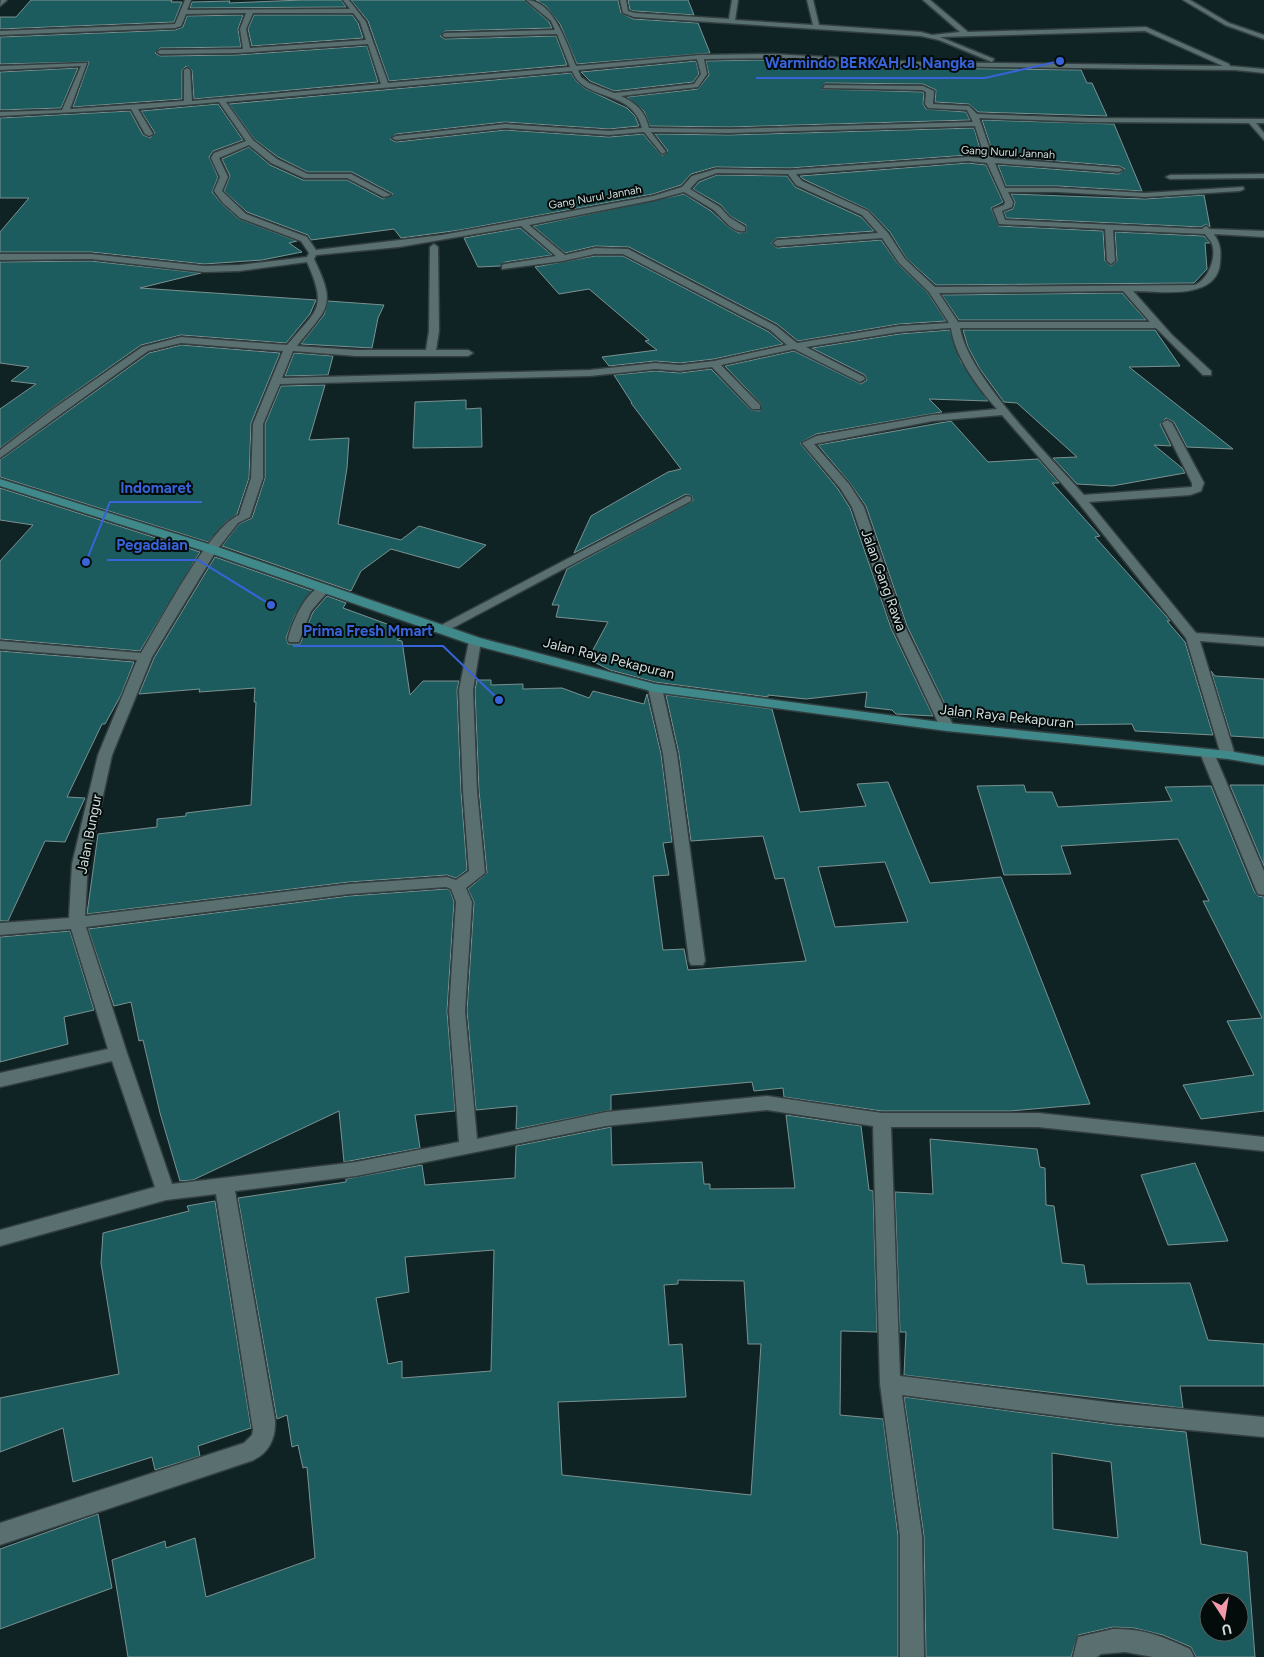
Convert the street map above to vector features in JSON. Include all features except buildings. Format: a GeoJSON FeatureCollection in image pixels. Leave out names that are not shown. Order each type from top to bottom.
{"type":"FeatureCollection","features":[{"type":"Feature","properties":{"kind":"main road","name":"Jalan Raya Pekapuran"},"geometry":{"type":"LineString","coordinates":[[0,482],[210,549],[475,641],[655,688],[947,727],[1264,760]]}},
{"type":"Feature","properties":{"kind":"street"},"geometry":{"type":"LineString","coordinates":[[0,4],[4,0]]}},
{"type":"Feature","properties":{"kind":"street"},"geometry":{"type":"LineString","coordinates":[[0,33],[175,26],[179,25],[182,12],[188,0]]}},
{"type":"Feature","properties":{"kind":"street"},"geometry":{"type":"LineString","coordinates":[[346,0],[363,22],[385,84]]}},
{"type":"Feature","properties":{"kind":"street"},"geometry":{"type":"LineString","coordinates":[[529,0],[554,20],[573,67],[584,84],[617,94],[639,111],[646,120],[646,130],[662,152]]}},
{"type":"Feature","properties":{"kind":"street"},"geometry":{"type":"LineString","coordinates":[[623,0],[623,10],[630,14],[816,26],[929,36],[1146,29],[1235,68]]}},
{"type":"Feature","properties":{"kind":"street"},"geometry":{"type":"LineString","coordinates":[[732,21],[736,0]]}},
{"type":"Feature","properties":{"kind":"street"},"geometry":{"type":"LineString","coordinates":[[810,0],[816,26]]}},
{"type":"Feature","properties":{"kind":"street"},"geometry":{"type":"LineString","coordinates":[[926,0],[966,34]]}},
{"type":"Feature","properties":{"kind":"street"},"geometry":{"type":"LineString","coordinates":[[1186,0],[1220,20],[1264,38]]}},
{"type":"Feature","properties":{"kind":"street"},"geometry":{"type":"LineString","coordinates":[[182,12],[354,11]]}},
{"type":"Feature","properties":{"kind":"street"},"geometry":{"type":"LineString","coordinates":[[247,50],[243,29],[250,12]]}},
{"type":"Feature","properties":{"kind":"street"},"geometry":{"type":"LineString","coordinates":[[445,35],[558,32]]}},
{"type":"Feature","properties":{"kind":"street"},"geometry":{"type":"LineString","coordinates":[[929,36],[1003,64]]}},
{"type":"Feature","properties":{"kind":"street"},"geometry":{"type":"LineString","coordinates":[[160,52],[247,50],[369,42]]}},
{"type":"Feature","properties":{"kind":"street"},"geometry":{"type":"LineString","coordinates":[[0,114],[65,112],[188,103],[700,57],[773,56],[916,64],[1149,63],[1264,71]]}},
{"type":"Feature","properties":{"kind":"street"},"geometry":{"type":"LineString","coordinates":[[617,94],[696,86],[704,74],[700,57]]}},
{"type":"Feature","properties":{"kind":"street"},"geometry":{"type":"LineString","coordinates":[[0,68],[85,64],[65,112]]}},
{"type":"Feature","properties":{"kind":"street"},"geometry":{"type":"LineString","coordinates":[[913,72],[916,64]]}},
{"type":"Feature","properties":{"kind":"street"},"geometry":{"type":"LineString","coordinates":[[187,70],[188,103]]}},
{"type":"Feature","properties":{"kind":"street"},"geometry":{"type":"LineString","coordinates":[[907,88],[910,80]]}},
{"type":"Feature","properties":{"kind":"street"},"geometry":{"type":"LineString","coordinates":[[825,88],[907,88],[929,90],[931,106],[968,108],[976,120],[995,176],[1009,202],[1008,207],[997,209],[1002,222],[1264,234]]}},
{"type":"Feature","properties":{"kind":"street"},"geometry":{"type":"LineString","coordinates":[[221,100],[250,142],[274,161],[307,176],[348,176],[387,195]]}},
{"type":"Feature","properties":{"kind":"street"},"geometry":{"type":"LineString","coordinates":[[132,107],[149,134]]}},
{"type":"Feature","properties":{"kind":"street"},"geometry":{"type":"LineString","coordinates":[[396,138],[505,126],[609,133],[646,130],[729,131],[976,120],[1264,121]]}},
{"type":"Feature","properties":{"kind":"street"},"geometry":{"type":"LineString","coordinates":[[1250,120],[1264,138]]}},
{"type":"Feature","properties":{"kind":"street"},"geometry":{"type":"LineString","coordinates":[[250,142],[217,155],[215,158],[224,178],[218,191],[228,207],[240,215],[296,235],[304,240],[312,256],[324,296],[322,309],[289,349],[274,381],[590,373],[655,366],[680,368],[714,364],[795,346],[899,329],[954,325],[1158,325]]}},
{"type":"Feature","properties":{"kind":"street","name":"Gang Nurul Jannah"},"geometry":{"type":"LineString","coordinates":[[0,257],[85,256],[121,259],[180,268],[242,268],[370,248],[654,198],[685,189],[694,178],[716,171],[790,172],[932,161],[991,160],[1119,170]]}},
{"type":"Feature","properties":{"kind":"street"},"geometry":{"type":"LineString","coordinates":[[790,172],[799,183],[865,213],[885,235],[902,261],[933,290],[954,325],[958,344],[990,396],[1081,499],[1192,637],[1228,755]]}},
{"type":"Feature","properties":{"kind":"street"},"geometry":{"type":"LineString","coordinates":[[1170,177],[1264,176]]}},
{"type":"Feature","properties":{"kind":"street"},"geometry":{"type":"LineString","coordinates":[[685,189],[717,209],[726,219],[742,229]]}},
{"type":"Feature","properties":{"kind":"street"},"geometry":{"type":"LineString","coordinates":[[1002,190],[1057,190],[1145,195],[1240,189]]}},
{"type":"Feature","properties":{"kind":"street"},"geometry":{"type":"LineString","coordinates":[[521,222],[563,258]]}},
{"type":"Feature","properties":{"kind":"street"},"geometry":{"type":"LineString","coordinates":[[1109,226],[1111,260]]}},
{"type":"Feature","properties":{"kind":"street"},"geometry":{"type":"LineString","coordinates":[[933,290],[1124,287],[1191,289],[1205,284],[1215,270],[1217,245],[1206,230]]}},
{"type":"Feature","properties":{"kind":"street"},"geometry":{"type":"LineString","coordinates":[[777,244],[885,235]]}},
{"type":"Feature","properties":{"kind":"street"},"geometry":{"type":"LineString","coordinates":[[432,353],[434,331],[434,247]]}},
{"type":"Feature","properties":{"kind":"street"},"geometry":{"type":"LineString","coordinates":[[505,267],[595,251],[626,251],[773,328],[795,346],[838,366],[860,379]]}},
{"type":"Feature","properties":{"kind":"street"},"geometry":{"type":"LineString","coordinates":[[1124,287],[1158,325],[1207,372]]}},
{"type":"Feature","properties":{"kind":"street"},"geometry":{"type":"LineString","coordinates":[[0,455],[57,411],[154,345],[181,340],[356,353],[468,353]]}},
{"type":"Feature","properties":{"kind":"street"},"geometry":{"type":"LineString","coordinates":[[714,364],[756,407]]}},
{"type":"Feature","properties":{"kind":"street","name":"Jalan Bungur"},"geometry":{"type":"LineString","coordinates":[[166,1192],[118,1052],[77,923],[80,864],[105,755],[145,657],[210,549],[234,521],[244,518],[257,478],[258,424],[274,381]]}},
{"type":"Feature","properties":{"kind":"street","name":"Jalan Gang Rawa"},"geometry":{"type":"LineString","coordinates":[[947,727],[899,626],[858,507],[845,486],[806,444],[816,438],[885,426],[1003,412]]}},
{"type":"Feature","properties":{"kind":"street"},"geometry":{"type":"LineString","coordinates":[[1081,499],[1190,492],[1197,489],[1198,484],[1167,423]]}},
{"type":"Feature","properties":{"kind":"street"},"geometry":{"type":"LineString","coordinates":[[440,629],[463,615],[687,499]]}},
{"type":"Feature","properties":{"kind":"street"},"geometry":{"type":"LineString","coordinates":[[294,639],[298,620],[311,602],[324,589]]}},
{"type":"Feature","properties":{"kind":"street"},"geometry":{"type":"LineString","coordinates":[[1192,637],[1264,642]]}},
{"type":"Feature","properties":{"kind":"street"},"geometry":{"type":"LineString","coordinates":[[458,886],[477,872],[468,762],[466,690],[475,641]]}},
{"type":"Feature","properties":{"kind":"street"},"geometry":{"type":"LineString","coordinates":[[0,645],[145,657]]}},
{"type":"Feature","properties":{"kind":"street"},"geometry":{"type":"LineString","coordinates":[[655,688],[670,754],[697,961]]}},
{"type":"Feature","properties":{"kind":"street"},"geometry":{"type":"LineString","coordinates":[[1207,753],[1264,890]]}},
{"type":"Feature","properties":{"kind":"street"},"geometry":{"type":"LineString","coordinates":[[0,930],[77,923],[348,889],[447,882],[458,886],[464,902],[457,1011],[470,1148]]}},
{"type":"Feature","properties":{"kind":"street"},"geometry":{"type":"LineString","coordinates":[[0,1080],[118,1052]]}},
{"type":"Feature","properties":{"kind":"street"},"geometry":{"type":"LineString","coordinates":[[0,1238],[166,1192],[356,1169],[470,1148],[606,1119],[767,1103],[882,1120],[1038,1120],[1264,1144]]}},
{"type":"Feature","properties":{"kind":"street"},"geometry":{"type":"LineString","coordinates":[[882,1120],[890,1384],[912,1536],[912,1657]]}},
{"type":"Feature","properties":{"kind":"street"},"geometry":{"type":"LineString","coordinates":[[0,1534],[251,1451],[261,1443],[264,1433],[264,1420],[224,1184]]}},
{"type":"Feature","properties":{"kind":"street"},"geometry":{"type":"LineString","coordinates":[[890,1384],[1116,1413],[1264,1427]]}},
{"type":"Feature","properties":{"kind":"street"},"geometry":{"type":"LineString","coordinates":[[1085,1657],[1086,1645],[1117,1639],[1154,1643],[1182,1657]]}},
{"type":"Feature","properties":{"kind":"place","name":"Warmindo BERKAH Jl. Nangka"},"geometry":{"type":"Point","coordinates":[1060,61]}},
{"type":"Feature","properties":{"kind":"place","name":"Indomaret"},"geometry":{"type":"Point","coordinates":[86,562]}},
{"type":"Feature","properties":{"kind":"place","name":"Pegadaian"},"geometry":{"type":"Point","coordinates":[271,605]}},
{"type":"Feature","properties":{"kind":"place","name":"Prima Fresh Mmart"},"geometry":{"type":"Point","coordinates":[499,700]}}]}
